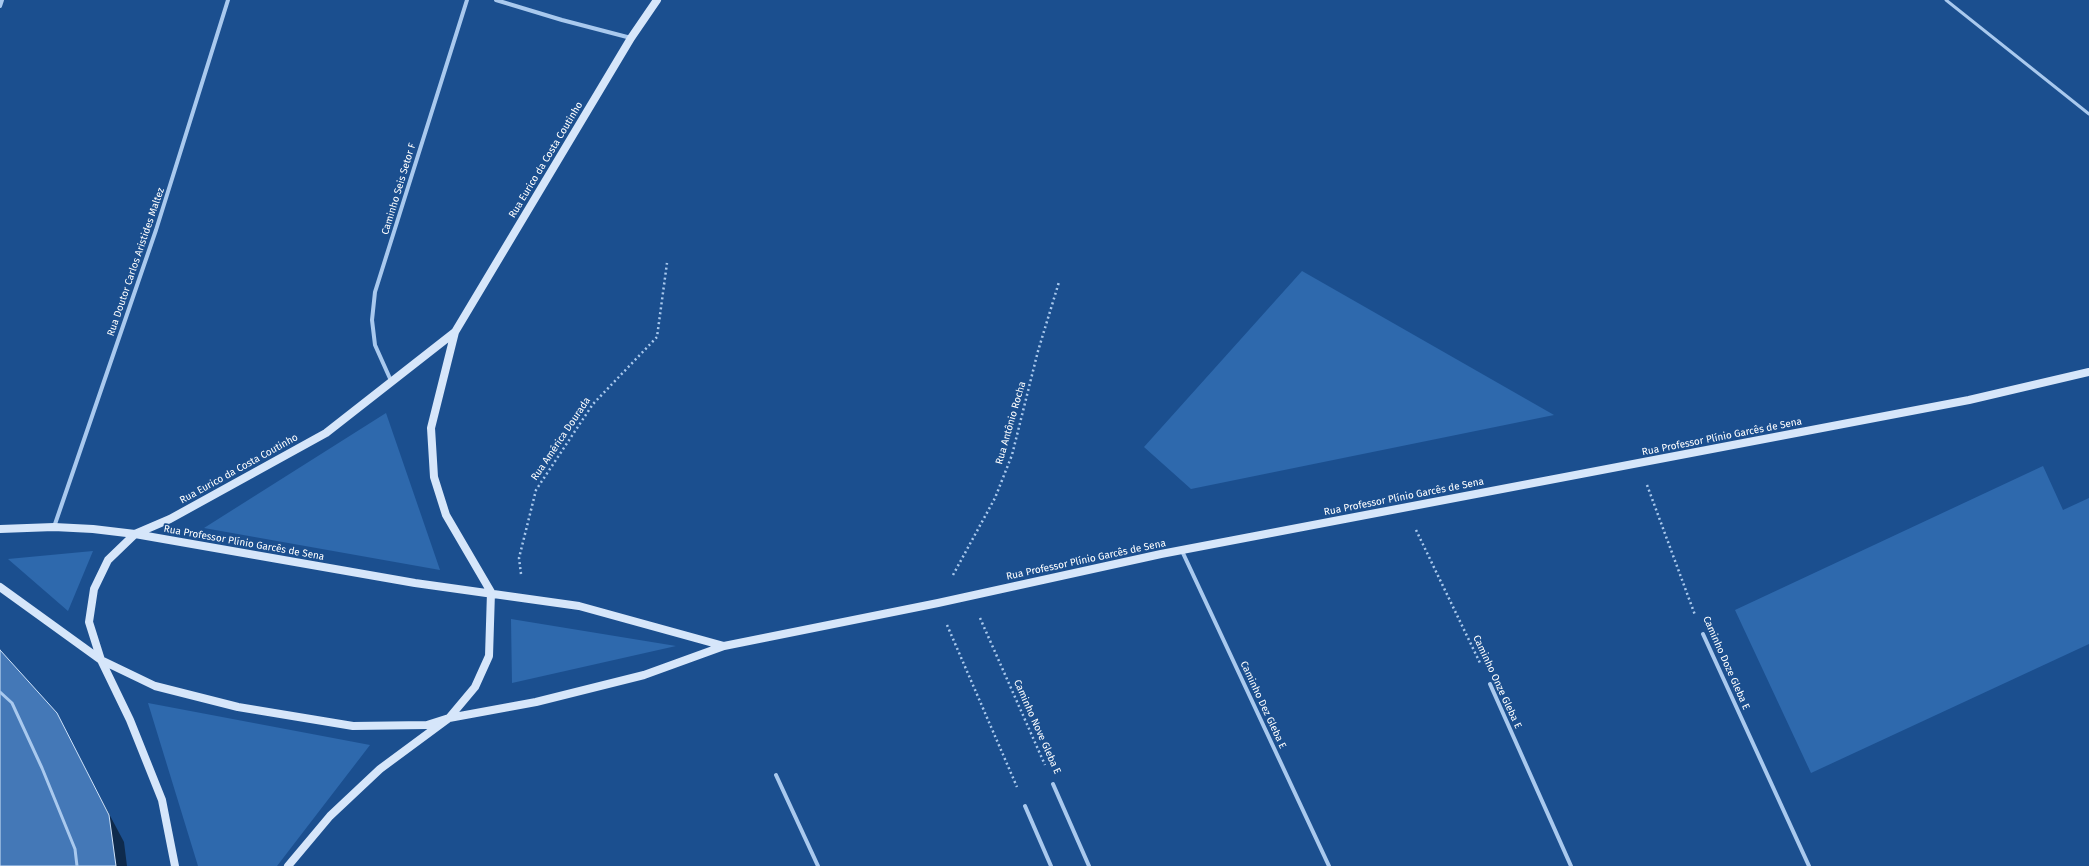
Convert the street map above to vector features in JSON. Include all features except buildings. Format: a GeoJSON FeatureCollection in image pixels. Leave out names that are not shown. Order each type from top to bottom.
{"type":"FeatureCollection","features":[{"type":"Feature","properties":{"kind":"main road","name":"Rua Eurico da Costa Coutinho"},"geometry":{"type":"LineString","coordinates":[[491,592],[446,515],[434,477],[432,428],[455,332],[631,38],[657,0]]}},
{"type":"Feature","properties":{"kind":"main road","name":"Rua Eurico da Costa Coutinho"},"geometry":{"type":"LineString","coordinates":[[0,529],[54,527],[93,529],[135,534],[170,519],[326,433],[392,383],[455,332]]}},
{"type":"Feature","properties":{"kind":"main road","name":"Rua Professor Plínio Garcês de Sena"},"geometry":{"type":"LineString","coordinates":[[101,660],[154,686],[246,708],[353,726],[426,725],[449,718],[536,702],[597,688],[644,675],[724,646],[1404,506],[1968,400],[2089,372]]}},
{"type":"Feature","properties":{"kind":"main road","name":"Rua Professor Plínio Garcês de Sena"},"geometry":{"type":"LineString","coordinates":[[135,534],[415,583],[491,592],[579,606],[724,646]]}},
{"type":"Feature","properties":{"kind":"main road"},"geometry":{"type":"LineString","coordinates":[[135,534],[108,560],[94,590],[89,622],[101,660],[130,720],[162,800],[175,866]]}},
{"type":"Feature","properties":{"kind":"main road"},"geometry":{"type":"LineString","coordinates":[[0,587],[101,660]]}},
{"type":"Feature","properties":{"kind":"main road","name":"Rua Professor Plínio Garcês de Sena"},"geometry":{"type":"LineString","coordinates":[[288,866],[330,816],[380,769],[449,718],[475,687],[489,656],[491,592]]}},
{"type":"Feature","properties":{"kind":"street"},"geometry":{"type":"LineString","coordinates":[[0,6],[2,0]]}},
{"type":"Feature","properties":{"kind":"street","name":"Rua Doutor Carlos Aristides Maltez"},"geometry":{"type":"LineString","coordinates":[[54,527],[156,230],[228,0]]}},
{"type":"Feature","properties":{"kind":"street","name":"Caminho Seis Setor F"},"geometry":{"type":"LineString","coordinates":[[392,383],[375,345],[372,320],[375,292],[467,0]]}},
{"type":"Feature","properties":{"kind":"street"},"geometry":{"type":"LineString","coordinates":[[496,0],[562,20],[631,38]]}},
{"type":"Feature","properties":{"kind":"street","name":"Caminho Dez Gleba E"},"geometry":{"type":"LineString","coordinates":[[1182,551],[1329,866]]}},
{"type":"Feature","properties":{"kind":"street","name":"Caminho Doze Gleba E"},"geometry":{"type":"LineString","coordinates":[[1703,634],[1809,866]]}},
{"type":"Feature","properties":{"kind":"street","name":"Caminho Onze Gleba E"},"geometry":{"type":"LineString","coordinates":[[1490,684],[1571,866]]}},
{"type":"Feature","properties":{"kind":"street"},"geometry":{"type":"LineString","coordinates":[[776,775],[818,866]]}},
{"type":"Feature","properties":{"kind":"street","name":"Caminho Nove Gleba E"},"geometry":{"type":"LineString","coordinates":[[1053,784],[1089,866]]}},
{"type":"Feature","properties":{"kind":"street"},"geometry":{"type":"LineString","coordinates":[[1025,806],[1050,866]]}},
{"type":"Feature","properties":{"kind":"lane"},"geometry":{"type":"LineString","coordinates":[[1946,0],[2089,114]]}},
{"type":"Feature","properties":{"kind":"lane"},"geometry":{"type":"LineString","coordinates":[[0,692],[12,703],[42,768],[74,849],[77,866]]}},
{"type":"Feature","properties":{"kind":"path","name":"Rua América Dourada"},"geometry":{"type":"LineString","coordinates":[[526,598],[519,558],[536,490],[593,404],[657,337],[667,263]]}},
{"type":"Feature","properties":{"kind":"path","name":"Rua Antônio Rocha"},"geometry":{"type":"LineString","coordinates":[[938,603],[995,498],[1012,455],[1038,351],[1059,282]]}},
{"type":"Feature","properties":{"kind":"path","name":"Caminho Doze Gleba E"},"geometry":{"type":"LineString","coordinates":[[1638,463],[1703,634]]}},
{"type":"Feature","properties":{"kind":"path","name":"Caminho Onze Gleba E"},"geometry":{"type":"LineString","coordinates":[[1404,506],[1490,684]]}},
{"type":"Feature","properties":{"kind":"path","name":"Caminho Nove Gleba E"},"geometry":{"type":"LineString","coordinates":[[970,595],[1053,784]]}},
{"type":"Feature","properties":{"kind":"path"},"geometry":{"type":"LineString","coordinates":[[938,603],[1025,806]]}},
{"type":"Feature","properties":{"kind":"shaded area"},"geometry":{"type":"Polygon","coordinates":[[[1302,271],[1554,415],[1191,489],[1144,447],[1302,271]]]}},
{"type":"Feature","properties":{"kind":"shaded area"},"geometry":{"type":"Polygon","coordinates":[[[386,413],[440,570],[204,528],[386,413]]]}},
{"type":"Feature","properties":{"kind":"shaded area"},"geometry":{"type":"Polygon","coordinates":[[[2043,466],[2063,510],[2089,498],[2089,644],[1811,773],[1735,610],[2043,466]]]}},
{"type":"Feature","properties":{"kind":"shaded area"},"geometry":{"type":"Polygon","coordinates":[[[93,551],[68,611],[8,559],[93,551]]]}},
{"type":"Feature","properties":{"kind":"shaded area"},"geometry":{"type":"Polygon","coordinates":[[[511,619],[676,646],[512,683],[511,619]]]}},
{"type":"Feature","properties":{"kind":"shaded area"},"geometry":{"type":"Polygon","coordinates":[[[148,703],[370,745],[277,866],[198,866],[148,703]]]}}]}
